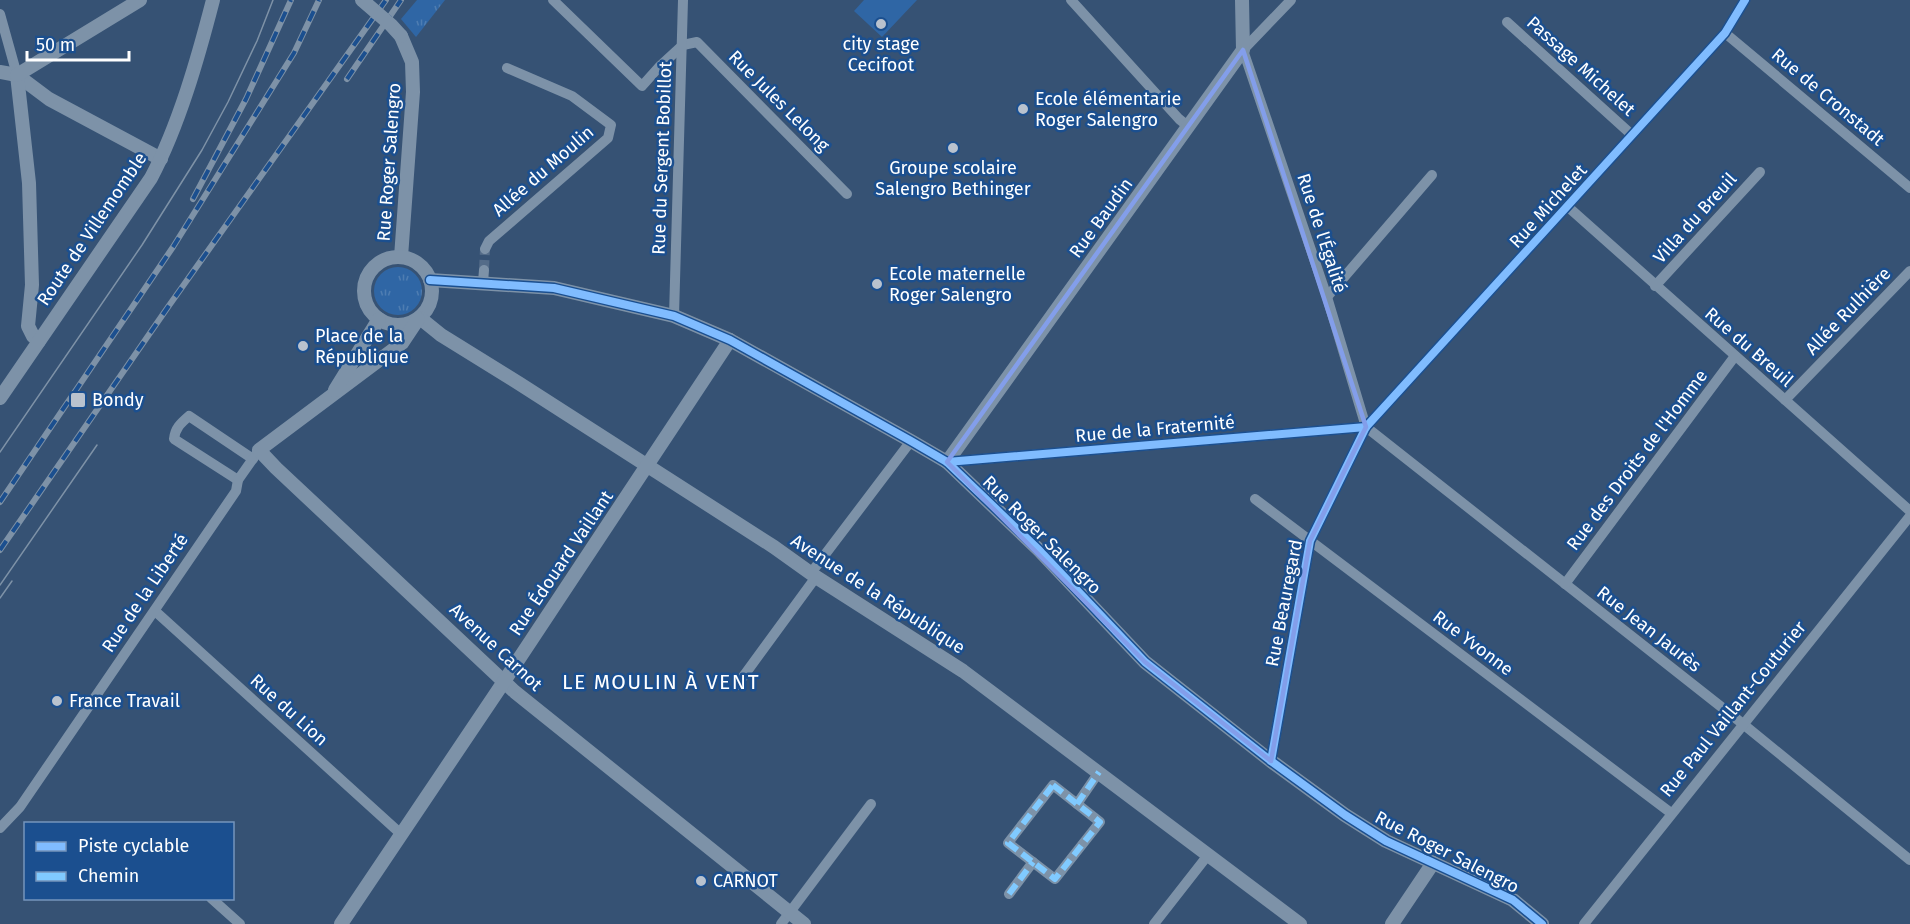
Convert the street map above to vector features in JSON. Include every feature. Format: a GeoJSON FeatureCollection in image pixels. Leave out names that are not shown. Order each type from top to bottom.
{"type":"FeatureCollection","features":[{"type":"Feature","properties":{"kind":"street"},"geometry":{"type":"LineString","coordinates":[[17,75],[140,0]]}},
{"type":"Feature","properties":{"kind":"street","name":"Route de Villemomble"},"geometry":{"type":"LineString","coordinates":[[0,398],[145,186],[161,159],[201,46],[213,0]]}},
{"type":"Feature","properties":{"kind":"street","name":"Rue Roger Salengro"},"geometry":{"type":"LineString","coordinates":[[362,0],[401,36],[408,48],[413,76],[401,257]]}},
{"type":"Feature","properties":{"kind":"street"},"geometry":{"type":"LineString","coordinates":[[553,0],[642,86],[682,45]]}},
{"type":"Feature","properties":{"kind":"street","name":"Rue du Sergent Bobillot"},"geometry":{"type":"LineString","coordinates":[[674,316],[683,0]]}},
{"type":"Feature","properties":{"kind":"street"},"geometry":{"type":"LineString","coordinates":[[1071,0],[1179,119],[1189,127]]}},
{"type":"Feature","properties":{"kind":"street"},"geometry":{"type":"LineString","coordinates":[[1242,0],[1244,50]]}},
{"type":"Feature","properties":{"kind":"street","name":"Rue Baudin"},"geometry":{"type":"LineString","coordinates":[[947,462],[1244,50],[1291,0]]}},
{"type":"Feature","properties":{"kind":"street","name":"Rue Michelet"},"geometry":{"type":"LineString","coordinates":[[1366,427],[1725,33],[1745,0]]}},
{"type":"Feature","properties":{"kind":"street"},"geometry":{"type":"LineString","coordinates":[[0,14],[17,75],[29,183],[32,285],[28,326],[33,336],[39,341]]}},
{"type":"Feature","properties":{"kind":"street","name":"Passage Michelet"},"geometry":{"type":"LineString","coordinates":[[1507,22],[1632,135]]}},
{"type":"Feature","properties":{"kind":"street","name":"Rue de Cronstadt"},"geometry":{"type":"LineString","coordinates":[[1725,33],[1910,188]]}},
{"type":"Feature","properties":{"kind":"street","name":"Rue Jules Lelong"},"geometry":{"type":"LineString","coordinates":[[682,45],[697,42],[847,194]]}},
{"type":"Feature","properties":{"kind":"street","name":"Rue de l'Égalité"},"geometry":{"type":"LineString","coordinates":[[1244,50],[1327,297],[1366,427]]}},
{"type":"Feature","properties":{"kind":"street","name":"Allée du Moulin"},"geometry":{"type":"LineString","coordinates":[[485,249],[489,241],[608,138],[612,125],[572,96],[507,68]]}},
{"type":"Feature","properties":{"kind":"street"},"geometry":{"type":"LineString","coordinates":[[0,72],[17,75],[49,99],[161,159]]}},
{"type":"Feature","properties":{"kind":"street","name":"Villa du Breuil"},"geometry":{"type":"LineString","coordinates":[[1655,286],[1760,172]]}},
{"type":"Feature","properties":{"kind":"street"},"geometry":{"type":"LineString","coordinates":[[1327,297],[1432,175]]}},
{"type":"Feature","properties":{"kind":"street","name":"Rue du Breuil"},"geometry":{"type":"LineString","coordinates":[[1567,206],[1910,511]]}},
{"type":"Feature","properties":{"kind":"street"},"geometry":{"type":"LineString","coordinates":[[401,257],[419,264],[430,280],[431,300],[427,310],[419,318],[398,326],[388,324],[379,319],[367,305],[364,286],[368,276],[381,261],[401,257]]}},
{"type":"Feature","properties":{"kind":"street","name":"Allée Rulhière"},"geometry":{"type":"LineString","coordinates":[[1785,400],[1910,271]]}},
{"type":"Feature","properties":{"kind":"street","name":"Rue Roger Salengro"},"geometry":{"type":"LineString","coordinates":[[430,280],[484,276],[554,288],[674,316],[730,340],[911,441],[947,462],[1039,550],[1145,662],[1271,761],[1345,815],[1386,841],[1513,900],[1542,924]]}},
{"type":"Feature","properties":{"kind":"street","name":"Rue de la Liberté"},"geometry":{"type":"LineString","coordinates":[[0,828],[20,807],[236,490],[238,480],[256,455],[402,343],[419,318]]}},
{"type":"Feature","properties":{"kind":"street","name":"Avenue de la République"},"geometry":{"type":"LineString","coordinates":[[419,318],[441,335],[647,465],[963,671],[1300,924]]}},
{"type":"Feature","properties":{"kind":"street","name":"Rue de la Liberté"},"geometry":{"type":"LineString","coordinates":[[333,394],[379,319]]}},
{"type":"Feature","properties":{"kind":"street","name":"Rue Édouard Vaillant"},"geometry":{"type":"LineString","coordinates":[[341,924],[730,340]]}},
{"type":"Feature","properties":{"kind":"street","name":"Rue des Droits de l'Homme"},"geometry":{"type":"LineString","coordinates":[[1565,584],[1735,356]]}},
{"type":"Feature","properties":{"kind":"street"},"geometry":{"type":"LineString","coordinates":[[238,480],[174,439],[179,425],[189,416],[256,455]]}},
{"type":"Feature","properties":{"kind":"street","name":"Rue de la Fraternité"},"geometry":{"type":"LineString","coordinates":[[947,462],[1366,427]]}},
{"type":"Feature","properties":{"kind":"street","name":"Rue Beauregard"},"geometry":{"type":"LineString","coordinates":[[1271,761],[1310,541],[1366,427]]}},
{"type":"Feature","properties":{"kind":"street","name":"Rue Jean Jaurès"},"geometry":{"type":"LineString","coordinates":[[1366,427],[1743,724],[1910,860]]}},
{"type":"Feature","properties":{"kind":"street"},"geometry":{"type":"LineString","coordinates":[[737,685],[911,441]]}},
{"type":"Feature","properties":{"kind":"street","name":"Avenue Carnot"},"geometry":{"type":"LineString","coordinates":[[256,455],[276,468],[504,682],[785,918],[804,924]]}},
{"type":"Feature","properties":{"kind":"street","name":"Rue Yvonne"},"geometry":{"type":"LineString","coordinates":[[1255,499],[1671,813]]}},
{"type":"Feature","properties":{"kind":"street","name":"Rue Paul Vaillant-Couturier"},"geometry":{"type":"LineString","coordinates":[[1584,924],[1910,516]]}},
{"type":"Feature","properties":{"kind":"street","name":"Rue du Lion"},"geometry":{"type":"LineString","coordinates":[[155,610],[401,834]]}},
{"type":"Feature","properties":{"kind":"street"},"geometry":{"type":"LineString","coordinates":[[1077,804],[1099,772]]}},
{"type":"Feature","properties":{"kind":"street"},"geometry":{"type":"LineString","coordinates":[[1053,785],[1077,804],[1100,822],[1055,879],[1008,843],[1053,785]]}},
{"type":"Feature","properties":{"kind":"street"},"geometry":{"type":"LineString","coordinates":[[785,918],[871,804]]}},
{"type":"Feature","properties":{"kind":"street"},"geometry":{"type":"LineString","coordinates":[[1154,924],[1208,855]]}},
{"type":"Feature","properties":{"kind":"street"},"geometry":{"type":"LineString","coordinates":[[1009,894],[1033,862]]}},
{"type":"Feature","properties":{"kind":"street"},"geometry":{"type":"LineString","coordinates":[[1392,924],[1433,863]]}},
{"type":"Feature","properties":{"kind":"street"},"geometry":{"type":"LineString","coordinates":[[213,900],[240,924]]}},
{"type":"Feature","properties":{"kind":"highlighted area"},"geometry":{"type":"Polygon","coordinates":[[[1243,50],[1366,427],[1310,541],[1271,761],[1145,662],[947,462],[1243,50]]]}},
{"type":"Feature","properties":{"kind":"green space"},"geometry":{"type":"Polygon","coordinates":[[[417,0],[445,0],[416,37],[401,19],[417,0]]]}},
{"type":"Feature","properties":{"kind":"green space","name":"city stage Cecifoot"},"geometry":{"type":"Polygon","coordinates":[[[864,0],[917,0],[882,37],[854,11],[864,0]]]}},
{"type":"Feature","properties":{"kind":"green space"},"geometry":{"type":"Polygon","coordinates":[[[393,267],[403,267],[415,274],[422,286],[422,296],[415,308],[403,315],[393,315],[378,304],[374,296],[374,286],[385,271],[393,267]]]}},
{"type":"Feature","properties":{"kind":"tunnel"},"geometry":{"type":"LineString","coordinates":[[484,270],[485,249]]}},
{"type":"Feature","properties":{"kind":"tram line"},"geometry":{"type":"LineString","coordinates":[[0,452],[142,245],[202,150],[257,41],[273,0]]}},
{"type":"Feature","properties":{"kind":"tram line"},"geometry":{"type":"LineString","coordinates":[[0,585],[97,445]]}},
{"type":"Feature","properties":{"kind":"tram line"},"geometry":{"type":"LineString","coordinates":[[0,598],[12,581]]}},
{"type":"Feature","properties":{"kind":"railway"},"geometry":{"type":"LineString","coordinates":[[193,199],[246,99],[291,0]]}},
{"type":"Feature","properties":{"kind":"railway"},"geometry":{"type":"LineString","coordinates":[[0,502],[173,247],[294,53],[319,0]]}},
{"type":"Feature","properties":{"kind":"railway"},"geometry":{"type":"LineString","coordinates":[[0,550],[168,307],[386,0]]}},
{"type":"Feature","properties":{"kind":"railway"},"geometry":{"type":"LineString","coordinates":[[347,79],[401,0]]}},
{"type":"Feature","properties":{"kind":"marked path"},"geometry":{"type":"LineString","coordinates":[[1077,804],[1099,772]]}},
{"type":"Feature","properties":{"kind":"marked path"},"geometry":{"type":"LineString","coordinates":[[1053,785],[1100,822],[1055,879],[1008,843],[1053,785]]}},
{"type":"Feature","properties":{"kind":"marked path"},"geometry":{"type":"LineString","coordinates":[[1009,894],[1033,862]]}},
{"type":"Feature","properties":{"kind":"cycle path"},"geometry":{"type":"LineString","coordinates":[[1271,761],[1310,541],[1366,427],[1725,33],[1745,0]]}},
{"type":"Feature","properties":{"kind":"cycle path"},"geometry":{"type":"LineString","coordinates":[[430,280],[554,288],[674,316],[730,340],[911,441],[947,462],[1039,550],[1145,662],[1271,761],[1345,815],[1386,841],[1513,900],[1542,924]]}},
{"type":"Feature","properties":{"kind":"cycle path"},"geometry":{"type":"LineString","coordinates":[[947,462],[1366,427]]}},
{"type":"Feature","properties":{"kind":"place","name":"city stage Cecifoot"},"geometry":{"type":"Point","coordinates":[881,24]}},
{"type":"Feature","properties":{"kind":"place","name":"Ecole élémentarie Roger Salengro"},"geometry":{"type":"Point","coordinates":[1023,109]}},
{"type":"Feature","properties":{"kind":"place","name":"Groupe scolaire Salengro Bethinger"},"geometry":{"type":"Point","coordinates":[953,148]}},
{"type":"Feature","properties":{"kind":"place","name":"Ecole maternelle Roger Salengro"},"geometry":{"type":"Point","coordinates":[877,284]}},
{"type":"Feature","properties":{"kind":"place","name":"Place de la République"},"geometry":{"type":"Point","coordinates":[303,346]}},
{"type":"Feature","properties":{"kind":"place","name":"Bondy"},"geometry":{"type":"Point","coordinates":[78,400]}},
{"type":"Feature","properties":{"kind":"place","name":"France Travail"},"geometry":{"type":"Point","coordinates":[57,701]}},
{"type":"Feature","properties":{"kind":"place","name":"CARNOT"},"geometry":{"type":"Point","coordinates":[701,881]}},
{"type":"Feature","properties":{"kind":"district","name":"LE MOULIN À VENT"},"geometry":{"type":"Point","coordinates":[661,682]}}]}
